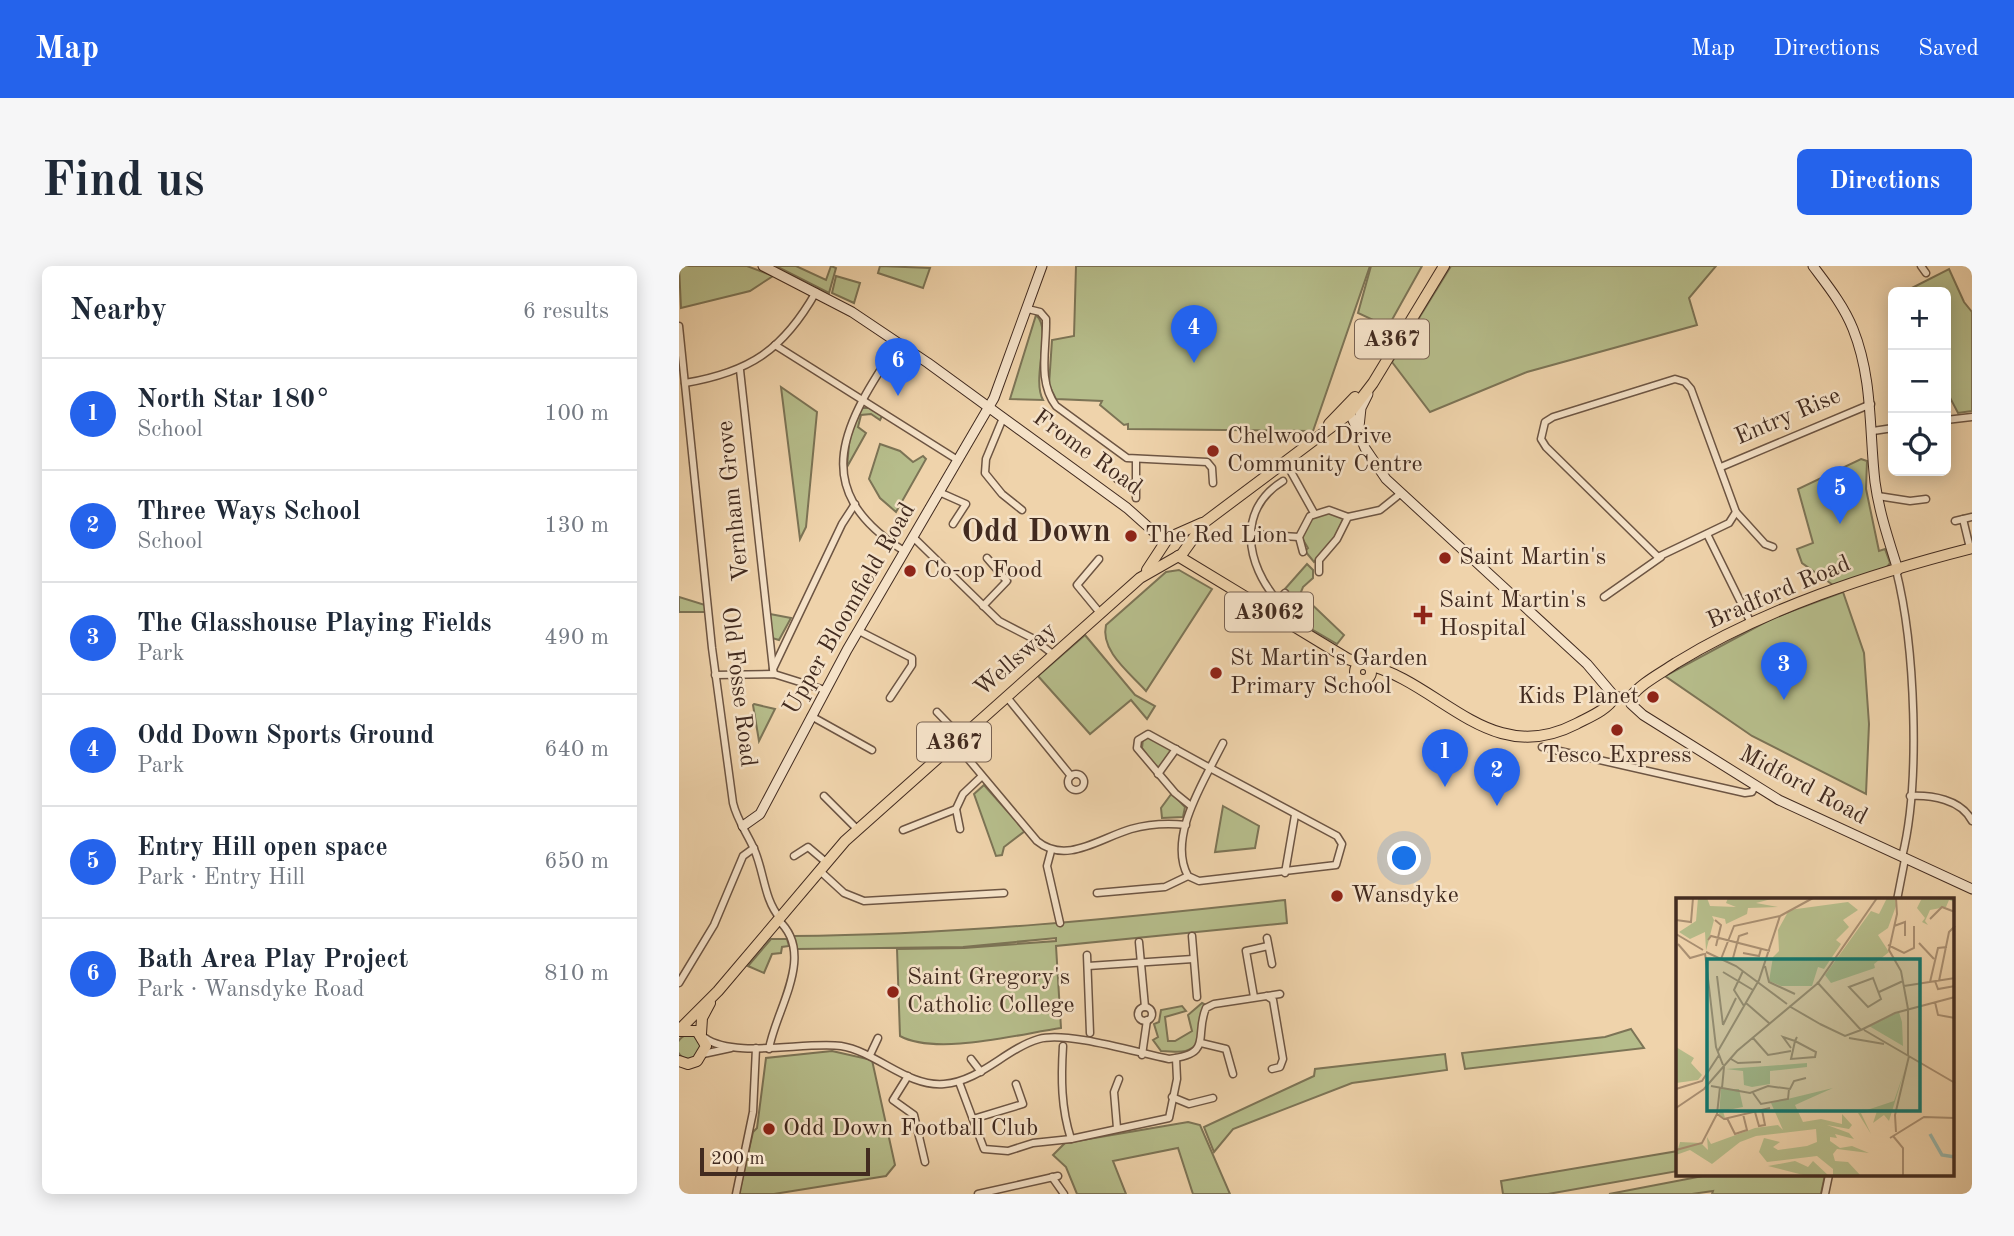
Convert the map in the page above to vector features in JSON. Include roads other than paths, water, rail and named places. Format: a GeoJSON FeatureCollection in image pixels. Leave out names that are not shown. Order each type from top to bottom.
{"type":"FeatureCollection","features":[{"type":"Feature","properties":{"kind":"main road","name":"Wellsway"},"geometry":{"type":"LineString","coordinates":[[1347,411],[1435,266]]}},
{"type":"Feature","properties":{"kind":"main road","name":"Wellsway"},"geometry":{"type":"LineString","coordinates":[[1140,578],[1169,539],[1205,522],[1347,411],[1373,383],[1444,266]]}},
{"type":"Feature","properties":{"kind":"main road","name":"Wellsway"},"geometry":{"type":"LineString","coordinates":[[779,919],[857,829],[1140,578],[1177,556],[1205,522]]}},
{"type":"Feature","properties":{"kind":"main road"},"geometry":{"type":"LineString","coordinates":[[1177,556],[1168,554],[1169,539],[1184,539],[1186,547]]}},
{"type":"Feature","properties":{"kind":"main road","name":"A3062"},"geometry":{"type":"LineString","coordinates":[[1186,547],[1205,574]]}},
{"type":"Feature","properties":{"kind":"main road","name":"Bradford Road"},"geometry":{"type":"LineString","coordinates":[[1629,699],[1639,687],[1664,671],[1751,623],[1821,594],[1971,548]]}},
{"type":"Feature","properties":{"kind":"main road","name":"A3062"},"geometry":{"type":"LineString","coordinates":[[1177,556],[1348,659],[1403,682],[1492,731],[1518,737],[1538,737],[1567,729],[1603,709],[1615,697]]}},
{"type":"Feature","properties":{"kind":"main road","name":"A3062"},"geometry":{"type":"LineString","coordinates":[[1333,648],[1355,673]]}},
{"type":"Feature","properties":{"kind":"main road"},"geometry":{"type":"LineString","coordinates":[[1364,664],[1371,669],[1369,678],[1359,679],[1355,673],[1364,664]]}},
{"type":"Feature","properties":{"kind":"main road","name":"A3062"},"geometry":{"type":"LineString","coordinates":[[1369,678],[1385,677],[1403,682]]}},
{"type":"Feature","properties":{"kind":"main road"},"geometry":{"type":"LineString","coordinates":[[1615,697],[1629,699]]}},
{"type":"Feature","properties":{"kind":"main road","name":"A367"},"geometry":{"type":"LineString","coordinates":[[679,1031],[718,991],[779,919]]}},
{"type":"Feature","properties":{"kind":"main road","name":"A367"},"geometry":{"type":"LineString","coordinates":[[702,1036],[702,1018],[718,991]]}},
{"type":"Feature","properties":{"kind":"main road"},"geometry":{"type":"LineString","coordinates":[[679,1031],[693,1029],[702,1036],[706,1046],[703,1054],[692,1063],[680,1062]]}},
{"type":"Feature","properties":{"kind":"street","name":"Frome Road"},"geometry":{"type":"LineString","coordinates":[[764,266],[852,312],[898,343],[1169,539]]}},
{"type":"Feature","properties":{"kind":"street","name":"Upper Bloomfield Road"},"geometry":{"type":"LineString","coordinates":[[743,827],[760,814],[825,690],[956,459],[989,407],[1042,266]]}},
{"type":"Feature","properties":{"kind":"street"},"geometry":{"type":"LineString","coordinates":[[1813,266],[1841,305],[1852,327],[1871,404],[1878,496],[1897,570],[1910,673],[1913,744],[1904,858],[1897,898]]}},
{"type":"Feature","properties":{"kind":"street"},"geometry":{"type":"LineString","coordinates":[[1921,266],[1926,273]]}},
{"type":"Feature","properties":{"kind":"street"},"geometry":{"type":"LineString","coordinates":[[683,378],[740,370],[775,345],[801,318],[816,292]]}},
{"type":"Feature","properties":{"kind":"street"},"geometry":{"type":"LineString","coordinates":[[1028,309],[1040,312],[1046,318],[1045,376],[1053,403],[1116,452],[1136,459],[1207,462],[1212,468],[1213,483]]}},
{"type":"Feature","properties":{"kind":"street","name":"Old Fosse Road"},"geometry":{"type":"LineString","coordinates":[[679,326],[715,675],[733,803],[754,848],[772,905],[785,928],[793,951]]}},
{"type":"Feature","properties":{"kind":"street"},"geometry":{"type":"LineString","coordinates":[[898,343],[860,399],[848,426],[845,471],[855,504],[874,531],[904,551]]}},
{"type":"Feature","properties":{"kind":"street"},"geometry":{"type":"LineString","coordinates":[[775,345],[956,459]]}},
{"type":"Feature","properties":{"kind":"street","name":"Vernham Grove"},"geometry":{"type":"LineString","coordinates":[[740,370],[774,671]]}},
{"type":"Feature","properties":{"kind":"street"},"geometry":{"type":"LineString","coordinates":[[1661,557],[1651,553],[1546,447],[1541,439],[1545,422],[1553,417],[1656,384],[1681,380],[1691,389],[1736,512],[1765,544],[1773,547]]}},
{"type":"Feature","properties":{"kind":"street"},"geometry":{"type":"LineString","coordinates":[[1359,433],[1361,408],[1373,383]]}},
{"type":"Feature","properties":{"kind":"street","name":"Entry Rise"},"geometry":{"type":"LineString","coordinates":[[1721,467],[1871,404]]}},
{"type":"Feature","properties":{"kind":"street"},"geometry":{"type":"LineString","coordinates":[[1347,411],[1374,464],[1400,494],[1587,664],[1615,697]]}},
{"type":"Feature","properties":{"kind":"street"},"geometry":{"type":"LineString","coordinates":[[1951,419],[1972,417]]}},
{"type":"Feature","properties":{"kind":"street","name":"Frome Road"},"geometry":{"type":"LineString","coordinates":[[1003,418],[986,459],[988,479],[1022,510]]}},
{"type":"Feature","properties":{"kind":"street"},"geometry":{"type":"LineString","coordinates":[[1873,431],[1888,429]]}},
{"type":"Feature","properties":{"kind":"street"},"geometry":{"type":"LineString","coordinates":[[1136,459],[1136,498]]}},
{"type":"Feature","properties":{"kind":"street"},"geometry":{"type":"LineString","coordinates":[[1290,470],[1314,513]]}},
{"type":"Feature","properties":{"kind":"street"},"geometry":{"type":"LineString","coordinates":[[1117,479],[1136,486]]}},
{"type":"Feature","properties":{"kind":"street"},"geometry":{"type":"LineString","coordinates":[[1278,601],[1255,568],[1250,534],[1261,500],[1283,481]]}},
{"type":"Feature","properties":{"kind":"street"},"geometry":{"type":"LineString","coordinates":[[939,492],[966,504],[953,524]]}},
{"type":"Feature","properties":{"kind":"street"},"geometry":{"type":"LineString","coordinates":[[1303,552],[1299,537],[1303,525],[1314,513],[1329,510],[1347,517],[1380,510],[1400,494]]}},
{"type":"Feature","properties":{"kind":"street"},"geometry":{"type":"LineString","coordinates":[[1878,496],[1899,500],[1926,499]]}},
{"type":"Feature","properties":{"kind":"street"},"geometry":{"type":"LineString","coordinates":[[774,671],[842,524],[855,504]]}},
{"type":"Feature","properties":{"kind":"street"},"geometry":{"type":"LineString","coordinates":[[1604,597],[1661,557],[1729,523],[1736,512]]}},
{"type":"Feature","properties":{"kind":"street"},"geometry":{"type":"LineString","coordinates":[[1319,572],[1319,560],[1337,539],[1347,517]]}},
{"type":"Feature","properties":{"kind":"street"},"geometry":{"type":"LineString","coordinates":[[1955,521],[1972,517]]}},
{"type":"Feature","properties":{"kind":"street"},"geometry":{"type":"LineString","coordinates":[[1963,519],[1971,548]]}},
{"type":"Feature","properties":{"kind":"street"},"geometry":{"type":"LineString","coordinates":[[1250,534],[1299,537]]}},
{"type":"Feature","properties":{"kind":"street"},"geometry":{"type":"LineString","coordinates":[[1707,534],[1751,623]]}},
{"type":"Feature","properties":{"kind":"street"},"geometry":{"type":"LineString","coordinates":[[913,537],[999,621],[1032,638],[1054,655]]}},
{"type":"Feature","properties":{"kind":"street"},"geometry":{"type":"LineString","coordinates":[[983,606],[1009,583],[987,558]]}},
{"type":"Feature","properties":{"kind":"street"},"geometry":{"type":"LineString","coordinates":[[1099,559],[1077,585],[1100,613]]}},
{"type":"Feature","properties":{"kind":"street"},"geometry":{"type":"LineString","coordinates":[[1273,607],[1285,593]]}},
{"type":"Feature","properties":{"kind":"street"},"geometry":{"type":"LineString","coordinates":[[859,631],[912,658],[912,665],[890,698]]}},
{"type":"Feature","properties":{"kind":"street"},"geometry":{"type":"LineString","coordinates":[[715,675],[774,671],[825,690]]}},
{"type":"Feature","properties":{"kind":"street"},"geometry":{"type":"LineString","coordinates":[[1006,696],[1071,776]]}},
{"type":"Feature","properties":{"kind":"street","name":"Midford Road"},"geometry":{"type":"LineString","coordinates":[[1629,699],[1643,715],[1791,806],[1972,889]]}},
{"type":"Feature","properties":{"kind":"street"},"geometry":{"type":"LineString","coordinates":[[937,712],[982,775],[1037,841],[1051,851],[1069,852],[1151,824],[1186,825]]}},
{"type":"Feature","properties":{"kind":"street"},"geometry":{"type":"LineString","coordinates":[[811,716],[871,750]]}},
{"type":"Feature","properties":{"kind":"street"},"geometry":{"type":"LineString","coordinates":[[1188,876],[1199,881],[1333,867],[1338,862],[1342,844],[1337,835],[1295,815],[1148,734],[1140,736],[1137,748],[1175,793],[1191,806]]}},
{"type":"Feature","properties":{"kind":"street"},"geometry":{"type":"LineString","coordinates":[[1188,876],[1183,846],[1191,806],[1223,743]]}},
{"type":"Feature","properties":{"kind":"street"},"geometry":{"type":"LineString","coordinates":[[1542,747],[1745,793],[1752,792],[1755,786]]}},
{"type":"Feature","properties":{"kind":"street"},"geometry":{"type":"LineString","coordinates":[[1159,774],[1176,749]]}},
{"type":"Feature","properties":{"kind":"street"},"geometry":{"type":"LineString","coordinates":[[903,830],[955,809],[963,794],[982,775]]}},
{"type":"Feature","properties":{"kind":"street"},"geometry":{"type":"LineString","coordinates":[[1910,796],[1930,795],[1955,804],[1972,821]]}},
{"type":"Feature","properties":{"kind":"street"},"geometry":{"type":"LineString","coordinates":[[824,796],[857,829]]}},
{"type":"Feature","properties":{"kind":"street"},"geometry":{"type":"LineString","coordinates":[[955,809],[960,829]]}},
{"type":"Feature","properties":{"kind":"street"},"geometry":{"type":"LineString","coordinates":[[1285,873],[1295,815]]}},
{"type":"Feature","properties":{"kind":"street"},"geometry":{"type":"LineString","coordinates":[[794,856],[808,847],[844,893],[864,901],[1004,893]]}},
{"type":"Feature","properties":{"kind":"street"},"geometry":{"type":"LineString","coordinates":[[679,983],[714,925],[745,851],[754,848]]}},
{"type":"Feature","properties":{"kind":"street"},"geometry":{"type":"LineString","coordinates":[[1051,851],[1047,866],[1060,923]]}},
{"type":"Feature","properties":{"kind":"street"},"geometry":{"type":"LineString","coordinates":[[1097,893],[1157,888],[1178,883],[1188,876]]}},
{"type":"Feature","properties":{"kind":"street"},"geometry":{"type":"LineString","coordinates":[[1192,936],[1197,998]]}},
{"type":"Feature","properties":{"kind":"street"},"geometry":{"type":"LineString","coordinates":[[1139,942],[1145,1007],[1152,1013],[1147,1020],[1142,1055]]}},
{"type":"Feature","properties":{"kind":"street"},"geometry":{"type":"LineString","coordinates":[[1254,997],[1247,951],[1268,942],[1272,964]]}},
{"type":"Feature","properties":{"kind":"street"},"geometry":{"type":"LineString","coordinates":[[769,1049],[794,972],[793,951],[784,952]]}},
{"type":"Feature","properties":{"kind":"street"},"geometry":{"type":"LineString","coordinates":[[1087,955],[1090,1033]]}},
{"type":"Feature","properties":{"kind":"street"},"geometry":{"type":"LineString","coordinates":[[1088,966],[1193,958]]}},
{"type":"Feature","properties":{"kind":"street"},"geometry":{"type":"LineString","coordinates":[[702,1036],[719,1044],[769,1049],[838,1046],[870,1055],[908,1076],[932,1084],[959,1082],[1036,1040],[1049,1037],[1072,1038],[1142,1055],[1176,1058],[1192,1053],[1201,1043],[1206,1008],[1214,1004],[1280,994]]}},
{"type":"Feature","properties":{"kind":"street"},"geometry":{"type":"LineString","coordinates":[[1265,996],[1273,1000],[1283,1059],[1280,1067],[1272,1069]]}},
{"type":"Feature","properties":{"kind":"street"},"geometry":{"type":"LineString","coordinates":[[870,1055],[878,1038]]}},
{"type":"Feature","properties":{"kind":"street"},"geometry":{"type":"LineString","coordinates":[[1201,1043],[1226,1049],[1233,1074]]}},
{"type":"Feature","properties":{"kind":"street"},"geometry":{"type":"LineString","coordinates":[[1063,1046],[1061,1085],[1065,1119],[1071,1139]]}},
{"type":"Feature","properties":{"kind":"street"},"geometry":{"type":"LineString","coordinates":[[703,1054],[747,1047]]}},
{"type":"Feature","properties":{"kind":"street"},"geometry":{"type":"LineString","coordinates":[[736,1194],[753,1112],[756,1048]]}},
{"type":"Feature","properties":{"kind":"street"},"geometry":{"type":"LineString","coordinates":[[959,1082],[982,1145],[990,1152],[1071,1139],[1169,1118],[1177,1079],[1176,1058]]}},
{"type":"Feature","properties":{"kind":"street"},"geometry":{"type":"LineString","coordinates":[[971,1059],[981,1072]]}},
{"type":"Feature","properties":{"kind":"street"},"geometry":{"type":"LineString","coordinates":[[887,1107],[908,1076]]}},
{"type":"Feature","properties":{"kind":"street"},"geometry":{"type":"LineString","coordinates":[[1117,1128],[1114,1092],[1119,1079]]}},
{"type":"Feature","properties":{"kind":"street"},"geometry":{"type":"LineString","coordinates":[[973,1119],[1023,1104],[1016,1084]]}},
{"type":"Feature","properties":{"kind":"street"},"geometry":{"type":"LineString","coordinates":[[1172,1097],[1189,1104],[1213,1098]]}},
{"type":"Feature","properties":{"kind":"street"},"geometry":{"type":"LineString","coordinates":[[893,1100],[914,1115],[925,1162]]}},
{"type":"Feature","properties":{"kind":"street"},"geometry":{"type":"LineString","coordinates":[[978,1194],[1055,1177],[1064,1194]]}},
{"type":"Feature","properties":{"kind":"street"},"geometry":{"type":"LineString","coordinates":[[1014,1185],[1016,1194]]}},
{"type":"Feature","properties":{"kind":"place","name":"Odd Down Sports Ground"},"geometry":{"type":"Point","coordinates":[1194,363]}},
{"type":"Feature","properties":{"kind":"place","name":"Bath Area Play Project"},"geometry":{"type":"Point","coordinates":[898,396]}},
{"type":"Feature","properties":{"kind":"place","name":"Chelwood Drive Community Centre"},"geometry":{"type":"Point","coordinates":[1213,451]}},
{"type":"Feature","properties":{"kind":"place","name":"Entry Hill open space"},"geometry":{"type":"Point","coordinates":[1840,524]}},
{"type":"Feature","properties":{"kind":"place","name":"The Red Lion"},"geometry":{"type":"Point","coordinates":[1131,536]}},
{"type":"Feature","properties":{"kind":"place","name":"Saint Martin's"},"geometry":{"type":"Point","coordinates":[1445,558]}},
{"type":"Feature","properties":{"kind":"place","name":"Co-op Food"},"geometry":{"type":"Point","coordinates":[910,571]}},
{"type":"Feature","properties":{"kind":"place","name":"Saint Martin's Hospital"},"geometry":{"type":"Point","coordinates":[1423,615]}},
{"type":"Feature","properties":{"kind":"place","name":"St Martin's Garden Primary School"},"geometry":{"type":"Point","coordinates":[1216,673]}},
{"type":"Feature","properties":{"kind":"place","name":"Kids Planet"},"geometry":{"type":"Point","coordinates":[1653,697]}},
{"type":"Feature","properties":{"kind":"place","name":"The Glasshouse Playing Fields"},"geometry":{"type":"Point","coordinates":[1784,700]}},
{"type":"Feature","properties":{"kind":"place","name":"Tesco Express"},"geometry":{"type":"Point","coordinates":[1617,730]}},
{"type":"Feature","properties":{"kind":"place","name":"North Star 180°"},"geometry":{"type":"Point","coordinates":[1445,787]}},
{"type":"Feature","properties":{"kind":"place","name":"Three Ways School"},"geometry":{"type":"Point","coordinates":[1497,806]}},
{"type":"Feature","properties":{"kind":"place","name":"Wansdyke"},"geometry":{"type":"Point","coordinates":[1337,896]}},
{"type":"Feature","properties":{"kind":"place","name":"Saint Gregory's Catholic College"},"geometry":{"type":"Point","coordinates":[893,992]}},
{"type":"Feature","properties":{"kind":"place","name":"Odd Down Football Club"},"geometry":{"type":"Point","coordinates":[769,1129]}},
{"type":"Feature","properties":{"kind":"district","name":"Odd Down"},"geometry":{"type":"Point","coordinates":[1036,533]}}]}
